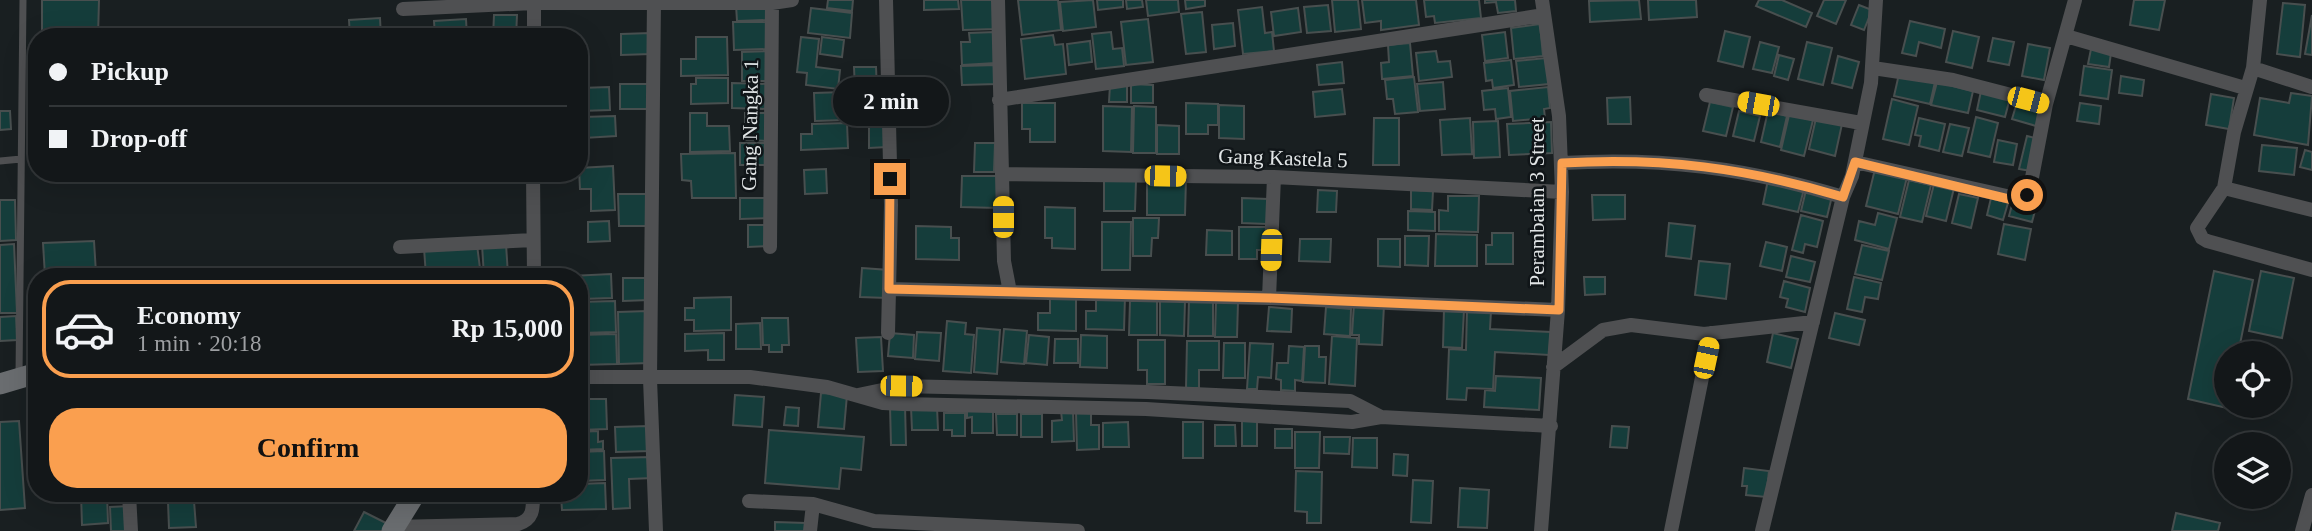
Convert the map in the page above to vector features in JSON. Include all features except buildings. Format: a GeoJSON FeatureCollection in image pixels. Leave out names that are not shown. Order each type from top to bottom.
{"type":"FeatureCollection","features":[{"type":"Feature","properties":{"kind":"street"},"geometry":{"type":"LineString","coordinates":[[403,9],[534,2],[772,3],[792,0]]}},
{"type":"Feature","properties":{"kind":"street"},"geometry":{"type":"LineString","coordinates":[[886,0],[891,205],[888,333]]}},
{"type":"Feature","properties":{"kind":"street"},"geometry":{"type":"LineString","coordinates":[[998,0],[1004,261],[1010,292]]}},
{"type":"Feature","properties":{"kind":"street"},"geometry":{"type":"LineString","coordinates":[[1762,531],[1843,197],[1855,162],[1872,68],[1876,0]]}},
{"type":"Feature","properties":{"kind":"street"},"geometry":{"type":"LineString","coordinates":[[1855,162],[2020,199],[2030,188],[2046,104],[2076,0]]}},
{"type":"Feature","properties":{"kind":"street"},"geometry":{"type":"LineString","coordinates":[[2260,0],[2252,68],[2245,88],[2224,188],[2197,228],[2202,238],[2312,270]]}},
{"type":"Feature","properties":{"kind":"street"},"geometry":{"type":"LineString","coordinates":[[654,1],[650,379],[656,531]]}},
{"type":"Feature","properties":{"kind":"street"},"geometry":{"type":"LineString","coordinates":[[534,2],[534,28]]}},
{"type":"Feature","properties":{"kind":"street","name":"Gang Nangka 1"},"geometry":{"type":"LineString","coordinates":[[770,247],[772,3]]}},
{"type":"Feature","properties":{"kind":"street"},"geometry":{"type":"LineString","coordinates":[[999,100],[1543,7]]}},
{"type":"Feature","properties":{"kind":"street","name":"Perambaian 3 Street"},"geometry":{"type":"LineString","coordinates":[[1541,531],[1559,310],[1562,192],[1555,79],[1543,7]]}},
{"type":"Feature","properties":{"kind":"street"},"geometry":{"type":"LineString","coordinates":[[2066,36],[2245,88]]}},
{"type":"Feature","properties":{"kind":"street"},"geometry":{"type":"LineString","coordinates":[[1872,68],[1953,80],[2046,104]]}},
{"type":"Feature","properties":{"kind":"street"},"geometry":{"type":"LineString","coordinates":[[2252,68],[2312,87]]}},
{"type":"Feature","properties":{"kind":"street"},"geometry":{"type":"LineString","coordinates":[[1706,95],[1861,122]]}},
{"type":"Feature","properties":{"kind":"street"},"geometry":{"type":"LineString","coordinates":[[1562,163],[1660,160],[1783,179],[1843,197]]}},
{"type":"Feature","properties":{"kind":"street","name":"Gang Kastela 5"},"geometry":{"type":"LineString","coordinates":[[1003,174],[1274,177],[1562,192]]}},
{"type":"Feature","properties":{"kind":"street"},"geometry":{"type":"LineString","coordinates":[[1269,298],[1274,177]]}},
{"type":"Feature","properties":{"kind":"street"},"geometry":{"type":"LineString","coordinates":[[533,182],[534,268]]}},
{"type":"Feature","properties":{"kind":"street"},"geometry":{"type":"LineString","coordinates":[[2224,188],[2312,211]]}},
{"type":"Feature","properties":{"kind":"street"},"geometry":{"type":"LineString","coordinates":[[400,247],[533,240]]}},
{"type":"Feature","properties":{"kind":"street"},"geometry":{"type":"LineString","coordinates":[[889,289],[1269,298],[1559,310]]}},
{"type":"Feature","properties":{"kind":"street"},"geometry":{"type":"LineString","coordinates":[[1553,367],[1603,330],[1631,325],[1711,333],[1813,322]]}},
{"type":"Feature","properties":{"kind":"street"},"geometry":{"type":"LineString","coordinates":[[1671,531],[1711,333]]}},
{"type":"Feature","properties":{"kind":"street"},"geometry":{"type":"LineString","coordinates":[[588,377],[750,377],[827,387],[902,404],[1146,409],[1352,422],[1381,417],[1551,426]]}},
{"type":"Feature","properties":{"kind":"street"},"geometry":{"type":"LineString","coordinates":[[857,395],[901,386],[1148,392],[1350,401],[1381,417]]}},
{"type":"Feature","properties":{"kind":"street"},"geometry":{"type":"LineString","coordinates":[[1146,409],[1148,392]]}},
{"type":"Feature","properties":{"kind":"street"},"geometry":{"type":"LineString","coordinates":[[2302,531],[2312,495]]}},
{"type":"Feature","properties":{"kind":"street"},"geometry":{"type":"LineString","coordinates":[[749,501],[813,504],[874,521],[1079,531]]}},
{"type":"Feature","properties":{"kind":"street"},"geometry":{"type":"LineString","coordinates":[[129,502],[131,531]]}},
{"type":"Feature","properties":{"kind":"street"},"geometry":{"type":"LineString","coordinates":[[393,529],[410,502]]}},
{"type":"Feature","properties":{"kind":"street"},"geometry":{"type":"LineString","coordinates":[[393,529],[518,524],[527,521],[531,515],[532,502]]}},
{"type":"Feature","properties":{"kind":"street"},"geometry":{"type":"LineString","coordinates":[[810,531],[813,504]]}},
{"type":"Feature","properties":{"kind":"lane"},"geometry":{"type":"LineString","coordinates":[[18,379],[23,0]]}},
{"type":"Feature","properties":{"kind":"lane"},"geometry":{"type":"LineString","coordinates":[[0,160],[21,159]]}},
{"type":"Feature","properties":{"kind":"route"},"geometry":{"type":"LineString","coordinates":[[890,179],[889,289],[1269,298],[1559,310],[1562,163],[1660,160],[1783,179],[1843,197],[1855,162],[2013,200],[2027,195]]}}]}
